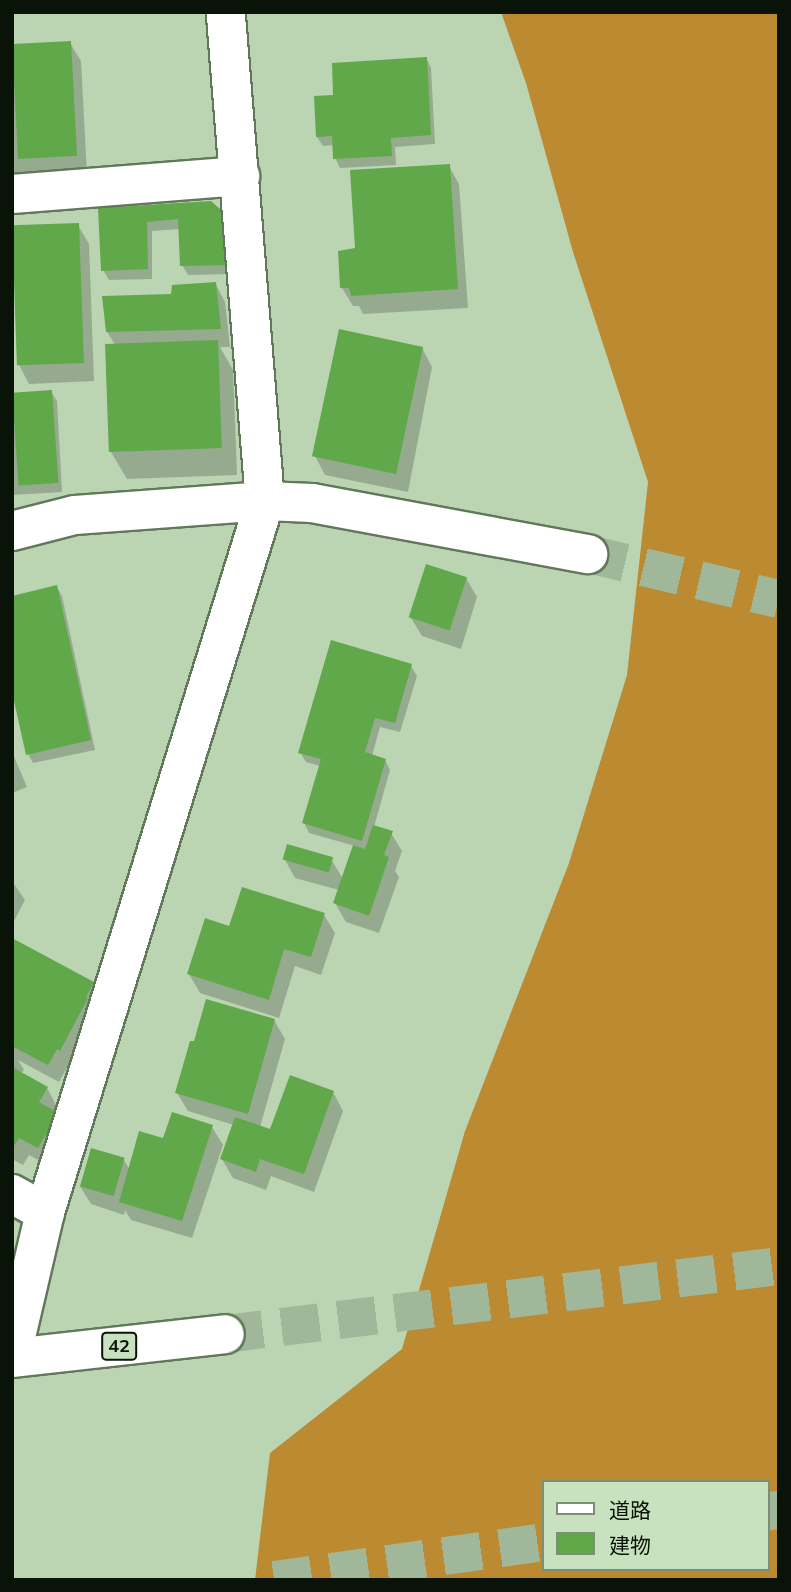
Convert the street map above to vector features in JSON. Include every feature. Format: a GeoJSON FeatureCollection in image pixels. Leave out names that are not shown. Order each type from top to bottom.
{"type":"FeatureCollection","features":[{"type":"Feature","properties":{"kind":"main road"},"geometry":{"type":"LineString","coordinates":[[12,1356],[45,1212],[265,501],[226,12]]}},
{"type":"Feature","properties":{"kind":"main road"},"geometry":{"type":"LineString","coordinates":[[12,194],[240,176]]}},
{"type":"Feature","properties":{"kind":"main road"},"geometry":{"type":"LineString","coordinates":[[12,531],[75,515],[265,501],[312,503],[588,554]]}},
{"type":"Feature","properties":{"kind":"main road"},"geometry":{"type":"LineString","coordinates":[[12,1194],[45,1212]]}},
{"type":"Feature","properties":{"kind":"main road","name":"42"},"geometry":{"type":"LineString","coordinates":[[12,1356],[225,1334]]}},
{"type":"Feature","properties":{"kind":"shaded area"},"geometry":{"type":"Polygon","coordinates":[[[501,12],[779,12],[779,1580],[255,1580],[270,1453],[402,1349],[465,1131],[569,863],[627,675],[648,482],[573,252],[526,83],[501,12]]]}},
{"type":"Feature","properties":{"kind":"building"},"geometry":{"type":"Polygon","coordinates":[[[71,41],[77,156],[18,159],[12,44],[71,41]]]}},
{"type":"Feature","properties":{"kind":"building"},"geometry":{"type":"Polygon","coordinates":[[[427,57],[431,135],[391,138],[392,156],[333,159],[332,136],[316,137],[314,96],[333,95],[332,63],[427,57]]]}},
{"type":"Feature","properties":{"kind":"building"},"geometry":{"type":"Polygon","coordinates":[[[450,164],[458,289],[351,296],[349,288],[340,288],[338,251],[355,248],[350,170],[450,164]]]}},
{"type":"Feature","properties":{"kind":"building"},"geometry":{"type":"Polygon","coordinates":[[[211,201],[228,216],[229,265],[180,266],[178,219],[147,222],[148,269],[101,271],[98,208],[211,201]]]}},
{"type":"Feature","properties":{"kind":"building"},"geometry":{"type":"Polygon","coordinates":[[[79,223],[84,363],[17,365],[12,225],[79,223]]]}},
{"type":"Feature","properties":{"kind":"building"},"geometry":{"type":"Polygon","coordinates":[[[216,282],[221,329],[106,332],[102,296],[171,294],[172,285],[216,282]]]}},
{"type":"Feature","properties":{"kind":"building"},"geometry":{"type":"Polygon","coordinates":[[[339,329],[423,347],[396,474],[312,456],[339,329]]]}},
{"type":"Feature","properties":{"kind":"building"},"geometry":{"type":"Polygon","coordinates":[[[218,340],[222,448],[109,452],[105,344],[218,340]]]}},
{"type":"Feature","properties":{"kind":"building"},"geometry":{"type":"Polygon","coordinates":[[[52,390],[58,483],[19,486],[12,393],[52,390]]]}},
{"type":"Feature","properties":{"kind":"building"},"geometry":{"type":"Polygon","coordinates":[[[426,564],[467,577],[450,631],[409,617],[426,564]]]}},
{"type":"Feature","properties":{"kind":"building"},"geometry":{"type":"Polygon","coordinates":[[[57,585],[91,740],[26,755],[12,692],[12,596],[57,585]]]}},
{"type":"Feature","properties":{"kind":"building"},"geometry":{"type":"Polygon","coordinates":[[[331,640],[412,664],[395,723],[375,718],[365,752],[386,759],[362,841],[302,823],[321,759],[298,753],[331,640]]]}},
{"type":"Feature","properties":{"kind":"building"},"geometry":{"type":"Polygon","coordinates":[[[373,825],[393,831],[384,855],[389,857],[369,916],[333,903],[353,845],[365,849],[373,825]]]}},
{"type":"Feature","properties":{"kind":"building"},"geometry":{"type":"Polygon","coordinates":[[[287,844],[333,857],[329,873],[283,859],[287,844]]]}},
{"type":"Feature","properties":{"kind":"building"},"geometry":{"type":"Polygon","coordinates":[[[242,887],[325,913],[311,957],[284,949],[269,1000],[187,974],[205,918],[229,926],[242,887]]]}},
{"type":"Feature","properties":{"kind":"building"},"geometry":{"type":"Polygon","coordinates":[[[12,938],[94,982],[60,1051],[57,1049],[48,1065],[12,1046],[12,938]]]}},
{"type":"Feature","properties":{"kind":"building"},"geometry":{"type":"Polygon","coordinates":[[[206,999],[275,1019],[248,1114],[175,1093],[206,999]]]}},
{"type":"Feature","properties":{"kind":"building"},"geometry":{"type":"Polygon","coordinates":[[[12,1067],[48,1087],[39,1102],[58,1113],[38,1148],[19,1138],[12,1149],[12,1067]]]}},
{"type":"Feature","properties":{"kind":"building"},"geometry":{"type":"Polygon","coordinates":[[[290,1075],[334,1091],[304,1174],[260,1159],[256,1172],[220,1159],[235,1117],[270,1129],[290,1075]]]}},
{"type":"Feature","properties":{"kind":"building"},"geometry":{"type":"Polygon","coordinates":[[[172,1112],[213,1125],[182,1221],[119,1202],[139,1131],[163,1138],[172,1112]]]}},
{"type":"Feature","properties":{"kind":"building"},"geometry":{"type":"Polygon","coordinates":[[[91,1148],[125,1158],[114,1196],[80,1186],[91,1148]]]}},
{"type":"Feature","properties":{"kind":"tunnel"},"geometry":{"type":"LineString","coordinates":[[588,554],[779,599]]}},
{"type":"Feature","properties":{"kind":"tunnel"},"geometry":{"type":"LineString","coordinates":[[225,1334],[779,1266]]}},
{"type":"Feature","properties":{"kind":"tunnel"},"geometry":{"type":"LineString","coordinates":[[770,1511],[779,1510]]}},
{"type":"Feature","properties":{"kind":"tunnel"},"geometry":{"type":"LineString","coordinates":[[274,1580],[542,1542]]}}]}
